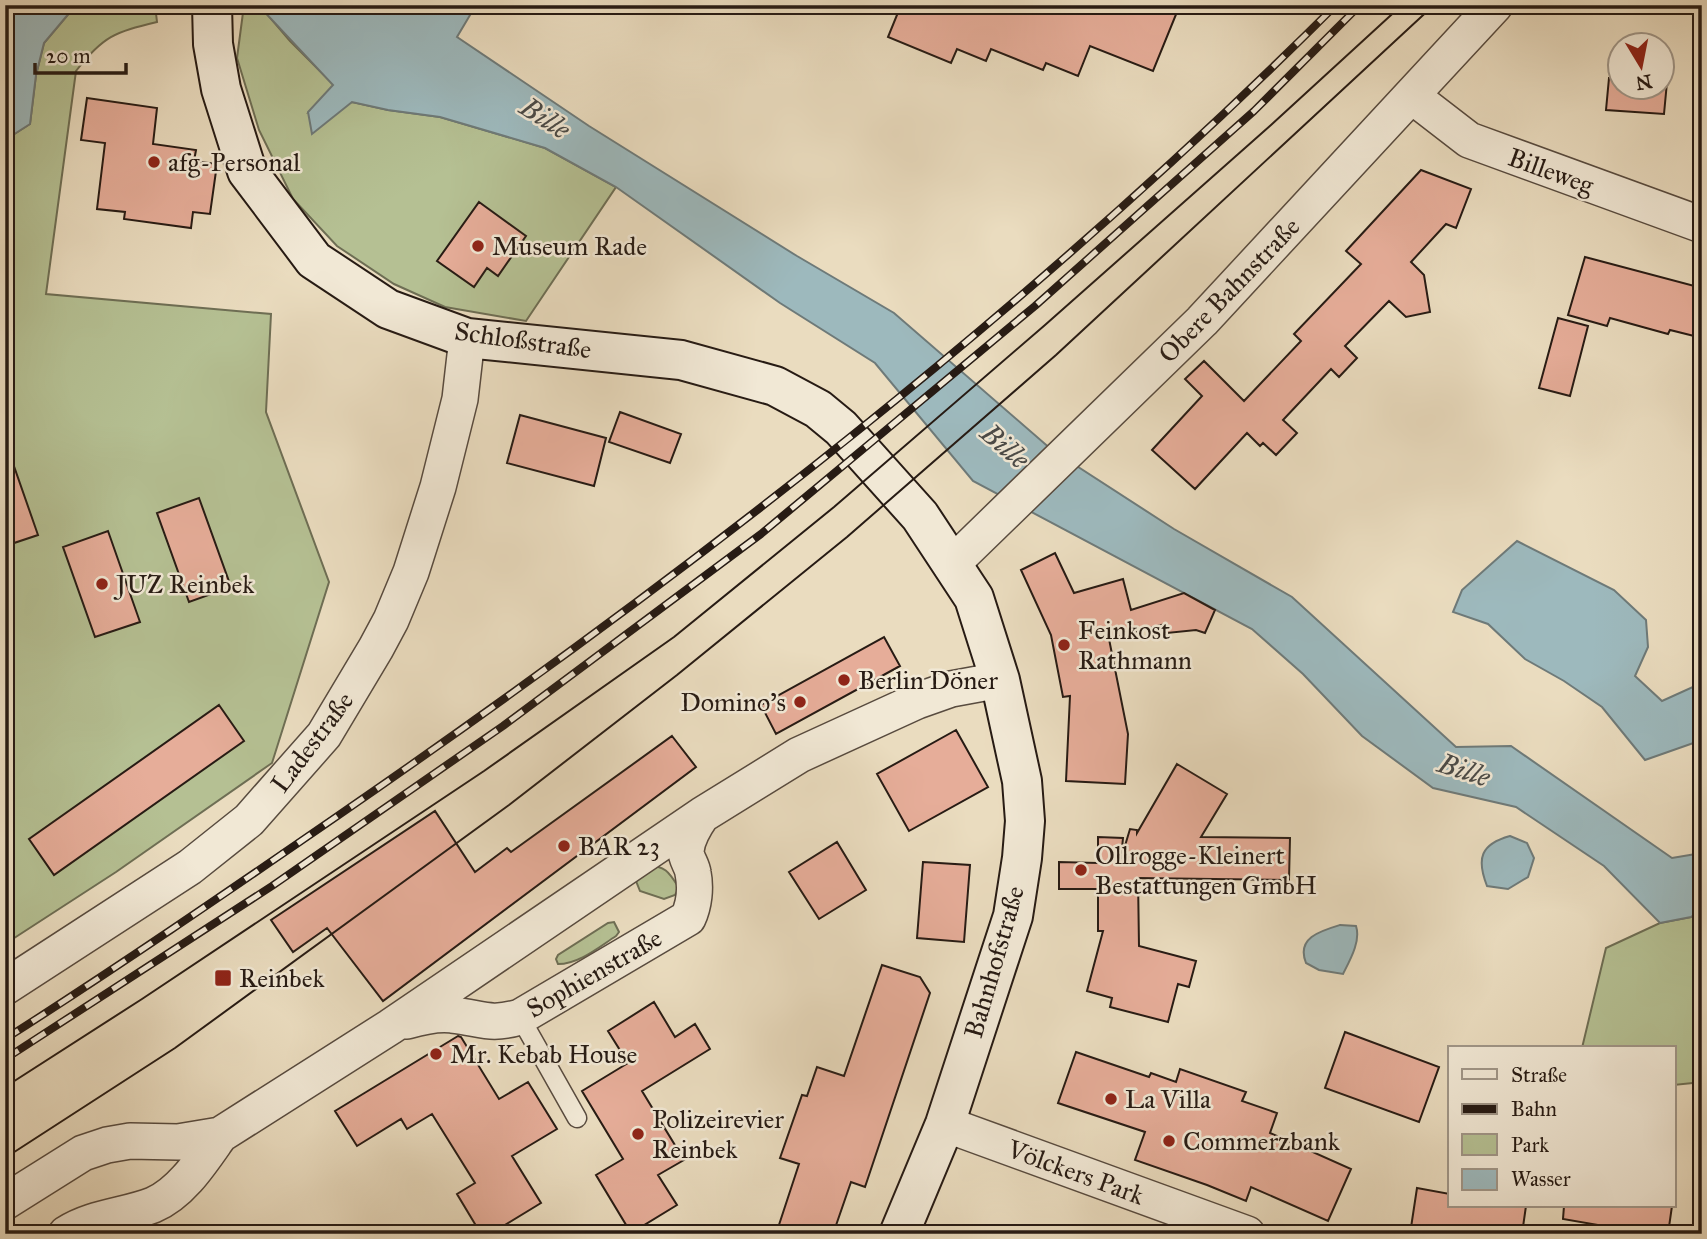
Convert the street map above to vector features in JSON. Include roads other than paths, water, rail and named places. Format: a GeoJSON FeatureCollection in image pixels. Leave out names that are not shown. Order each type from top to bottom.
{"type":"FeatureCollection","features":[{"type":"Feature","properties":{"kind":"main road","name":"Schloßstraße"},"geometry":{"type":"LineString","coordinates":[[212,17],[221,89],[247,171],[314,260],[388,309],[467,338],[681,360],[775,386],[818,409],[841,428],[919,516],[951,565]]}},
{"type":"Feature","properties":{"kind":"main road","name":"Bahnhofstraße"},"geometry":{"type":"LineString","coordinates":[[900,1234],[945,1124],[1013,916],[1023,858],[1025,821],[1022,781],[1000,680],[974,598],[951,565]]}},
{"type":"Feature","properties":{"kind":"street","name":"Obere Bahnstraße"},"geometry":{"type":"LineString","coordinates":[[951,565],[1202,321],[1495,5]]}},
{"type":"Feature","properties":{"kind":"street","name":"Billeweg"},"geometry":{"type":"LineString","coordinates":[[1412,96],[1469,140],[1702,225]]}},
{"type":"Feature","properties":{"kind":"street","name":"Ladestraße"},"geometry":{"type":"LineString","coordinates":[[5,987],[190,867],[249,820],[324,735],[391,620],[411,572],[438,487],[460,399],[467,338]]}},
{"type":"Feature","properties":{"kind":"street","name":"Sophienstraße"},"geometry":{"type":"LineString","coordinates":[[66,1234],[102,1219],[156,1204],[188,1179],[220,1135],[504,952],[702,815],[799,755],[887,714],[951,689],[1000,680]]}},
{"type":"Feature","properties":{"kind":"street","name":"Sophienstraße"},"geometry":{"type":"LineString","coordinates":[[390,1027],[419,1017],[451,1014],[501,1023],[520,1017],[688,918],[693,906],[693,872],[686,856],[686,848],[693,828],[702,815]]}},
{"type":"Feature","properties":{"kind":"street","name":"Völckers Park"},"geometry":{"type":"LineString","coordinates":[[945,1124],[1247,1234]]}},
{"type":"Feature","properties":{"kind":"street","name":"Sophienstraße"},"geometry":{"type":"LineString","coordinates":[[5,1202],[83,1153],[107,1145],[130,1141],[178,1142],[220,1135]]}},
{"type":"Feature","properties":{"kind":"lane"},"geometry":{"type":"LineString","coordinates":[[520,1017],[577,1118]]}},
{"type":"Feature","properties":{"kind":"water"},"geometry":{"type":"Polygon","coordinates":[[[5,5],[76,5],[44,43],[36,75],[30,124],[5,140],[5,5]]]}},
{"type":"Feature","properties":{"kind":"water","name":"Bille"},"geometry":{"type":"Polygon","coordinates":[[[258,5],[476,5],[457,37],[589,126],[797,256],[894,313],[1052,450],[1174,529],[1292,597],[1456,747],[1511,746],[1672,858],[1702,853],[1702,911],[1691,917],[1660,923],[1604,866],[1516,807],[1433,788],[1362,736],[1303,674],[1252,629],[973,481],[875,363],[780,303],[616,187],[545,148],[440,117],[352,102],[312,134],[308,112],[333,85],[258,5]]]}},
{"type":"Feature","properties":{"kind":"water"},"geometry":{"type":"Polygon","coordinates":[[[1517,541],[1614,590],[1646,620],[1648,647],[1635,676],[1662,701],[1695,686],[1702,686],[1702,740],[1645,760],[1602,707],[1525,659],[1488,624],[1453,612],[1462,590],[1517,541]]]}},
{"type":"Feature","properties":{"kind":"water"},"geometry":{"type":"Polygon","coordinates":[[[1510,836],[1527,843],[1534,858],[1528,877],[1508,889],[1487,886],[1482,868],[1484,854],[1493,843],[1510,836]]]}},
{"type":"Feature","properties":{"kind":"water"},"geometry":{"type":"Polygon","coordinates":[[[1340,925],[1356,926],[1357,932],[1354,950],[1343,974],[1319,970],[1306,963],[1304,947],[1307,942],[1318,933],[1340,925]]]}},
{"type":"Feature","properties":{"kind":"tram line"},"geometry":{"type":"LineString","coordinates":[[5,1087],[484,771],[674,637],[834,507],[1045,325],[1402,5]]}},
{"type":"Feature","properties":{"kind":"tram line"},"geometry":{"type":"LineString","coordinates":[[5,1158],[175,1048],[509,805],[677,675],[847,537],[1056,355],[1434,5]]}},
{"type":"Feature","properties":{"kind":"railway"},"geometry":{"type":"LineString","coordinates":[[5,1039],[213,901],[468,725],[728,533],[854,434],[1101,226],[1220,117],[1336,5]]}},
{"type":"Feature","properties":{"kind":"railway"},"geometry":{"type":"LineString","coordinates":[[5,1059],[272,886],[503,726],[761,534],[1035,306],[1254,111],[1360,5]]}},
{"type":"Feature","properties":{"kind":"place","name":"afg-Personal"},"geometry":{"type":"Point","coordinates":[154,162]}},
{"type":"Feature","properties":{"kind":"place","name":"Museum Rade"},"geometry":{"type":"Point","coordinates":[478,246]}},
{"type":"Feature","properties":{"kind":"place","name":"JUZ Reinbek"},"geometry":{"type":"Point","coordinates":[102,584]}},
{"type":"Feature","properties":{"kind":"place","name":"Feinkost Rathmann"},"geometry":{"type":"Point","coordinates":[1064,645]}},
{"type":"Feature","properties":{"kind":"place","name":"Berlin Döner"},"geometry":{"type":"Point","coordinates":[844,680]}},
{"type":"Feature","properties":{"kind":"place","name":"Domino's"},"geometry":{"type":"Point","coordinates":[800,702]}},
{"type":"Feature","properties":{"kind":"place","name":"BAR 23"},"geometry":{"type":"Point","coordinates":[564,846]}},
{"type":"Feature","properties":{"kind":"place","name":"Ollrogge-Kleinert Bestattungen GmbH"},"geometry":{"type":"Point","coordinates":[1081,870]}},
{"type":"Feature","properties":{"kind":"place","name":"Reinbek"},"geometry":{"type":"Point","coordinates":[223,978]}},
{"type":"Feature","properties":{"kind":"place","name":"Mr. Kebab House"},"geometry":{"type":"Point","coordinates":[436,1054]}},
{"type":"Feature","properties":{"kind":"place","name":"La Villa"},"geometry":{"type":"Point","coordinates":[1111,1099]}},
{"type":"Feature","properties":{"kind":"place","name":"Polizeirevier Reinbek"},"geometry":{"type":"Point","coordinates":[638,1134]}},
{"type":"Feature","properties":{"kind":"place","name":"Commerzbank"},"geometry":{"type":"Point","coordinates":[1169,1141]}}]}
